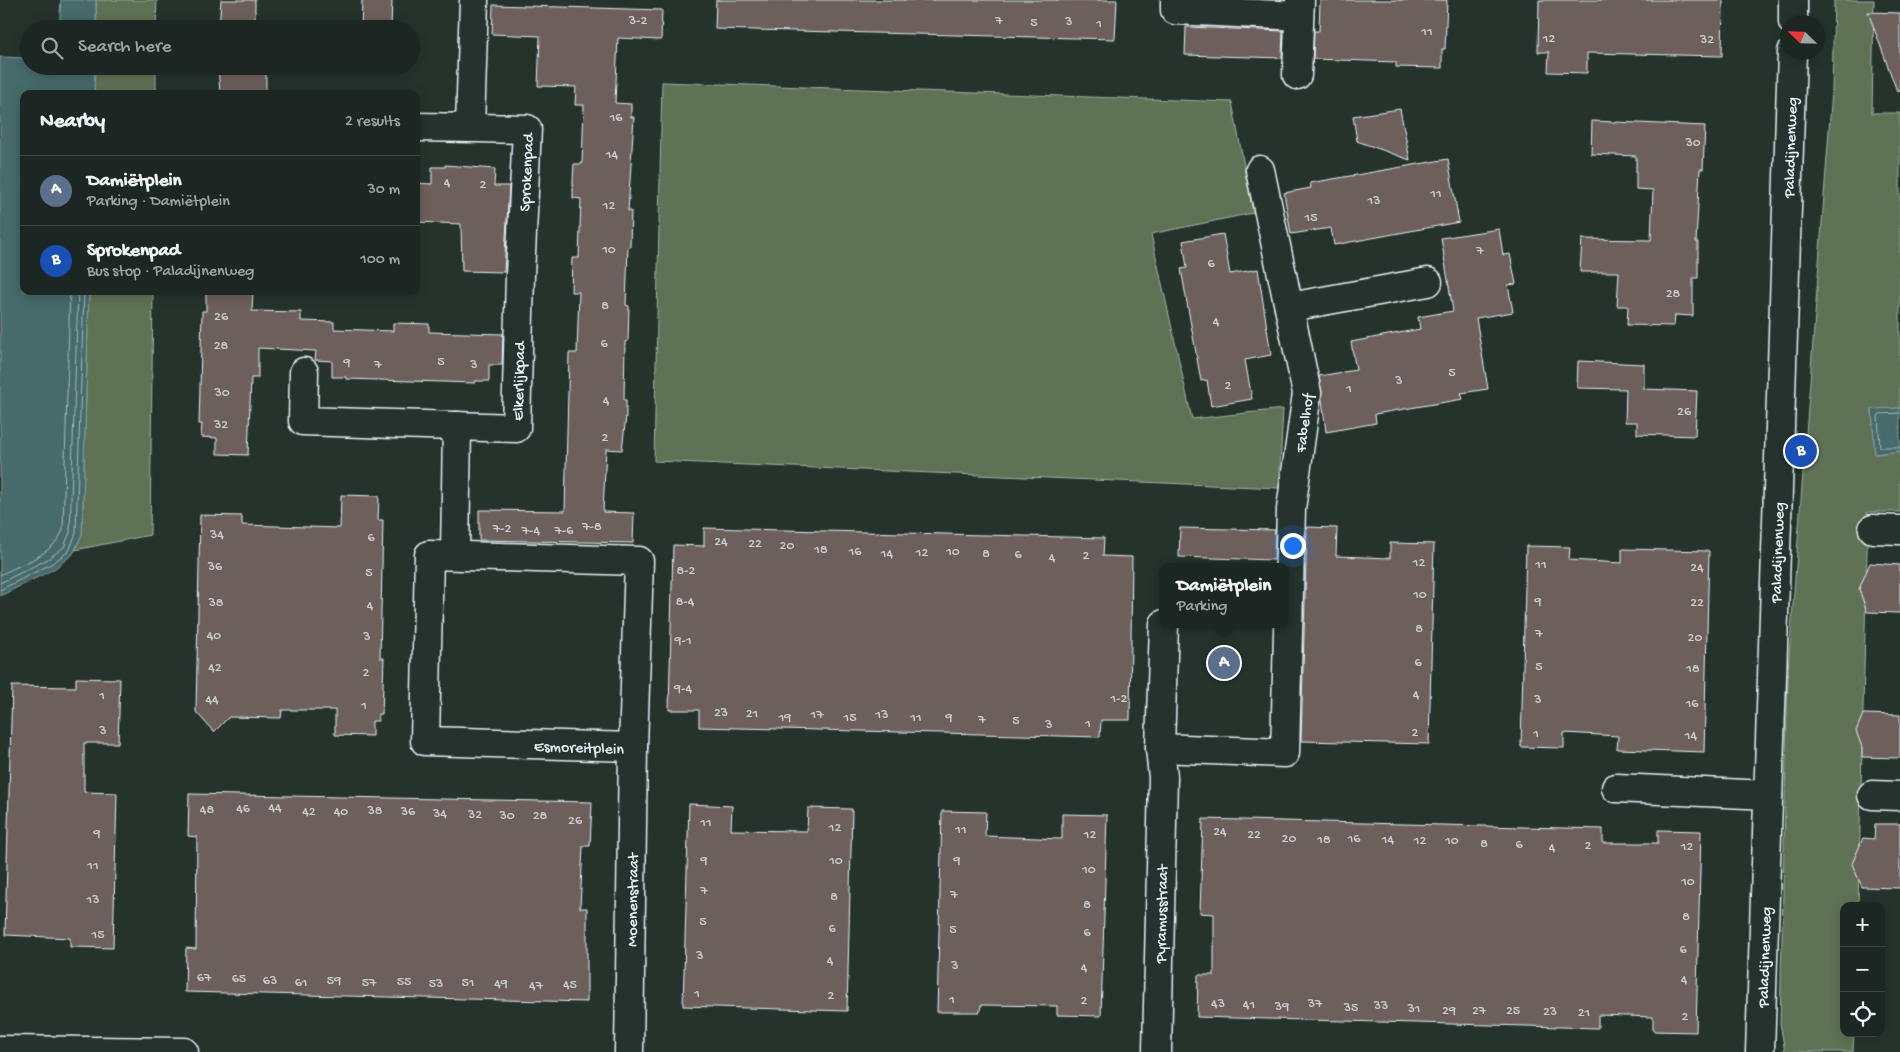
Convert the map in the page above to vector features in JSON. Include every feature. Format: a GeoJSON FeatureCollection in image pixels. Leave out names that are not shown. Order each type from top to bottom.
{"type":"FeatureCollection","features":[{"type":"Feature","properties":{"kind":"street"},"geometry":{"type":"LineString","coordinates":[[470,127],[474,0]]}},
{"type":"Feature","properties":{"kind":"street"},"geometry":{"type":"LineString","coordinates":[[1175,0],[1175,10],[1300,8],[1297,75]]}},
{"type":"Feature","properties":{"kind":"street"},"geometry":{"type":"LineString","coordinates":[[1793,0],[1793,15]]}},
{"type":"Feature","properties":{"kind":"street","name":"Paladijnenweg"},"geometry":{"type":"LineString","coordinates":[[1760,1052],[1792,60]]}},
{"type":"Feature","properties":{"kind":"street","name":"Sprokenpad"},"geometry":{"type":"LineString","coordinates":[[420,126],[527,129],[520,275]]}},
{"type":"Feature","properties":{"kind":"street","name":"Fabelhof"},"geometry":{"type":"LineString","coordinates":[[1260,170],[1307,393],[1291,509],[1288,563]]}},
{"type":"Feature","properties":{"kind":"street","name":"Elkerlijkpad"},"geometry":{"type":"LineString","coordinates":[[304,372],[303,422],[516,428],[520,275]]}},
{"type":"Feature","properties":{"kind":"street"},"geometry":{"type":"LineString","coordinates":[[1290,307],[1428,282]]}},
{"type":"Feature","properties":{"kind":"street"},"geometry":{"type":"LineString","coordinates":[[455,555],[457,426]]}},
{"type":"Feature","properties":{"kind":"street"},"geometry":{"type":"LineString","coordinates":[[1873,529],[1900,530]]}},
{"type":"Feature","properties":{"kind":"street","name":"Esmoreitplein"},"geometry":{"type":"LineString","coordinates":[[429,555],[639,561],[634,747],[425,741],[429,555]]}},
{"type":"Feature","properties":{"kind":"street","name":"Pyramusstraat"},"geometry":{"type":"LineString","coordinates":[[1157,1052],[1163,777],[1160,748],[1164,628]]}},
{"type":"Feature","properties":{"kind":"street","name":"Fabelhof"},"geometry":{"type":"LineString","coordinates":[[1160,748],[1285,753],[1286,628]]}},
{"type":"Feature","properties":{"kind":"street","name":"Moenenstraat"},"geometry":{"type":"LineString","coordinates":[[629,1052],[634,747]]}},
{"type":"Feature","properties":{"kind":"street"},"geometry":{"type":"LineString","coordinates":[[1616,788],[1768,795]]}},
{"type":"Feature","properties":{"kind":"street"},"geometry":{"type":"LineString","coordinates":[[1872,795],[1900,796]]}},
{"type":"Feature","properties":{"kind":"street"},"geometry":{"type":"LineString","coordinates":[[0,1050],[184,1052]]}},
{"type":"Feature","properties":{"kind":"green space"},"geometry":{"type":"Polygon","coordinates":[[[96,0],[157,0],[156,20],[96,20],[96,0]]]}},
{"type":"Feature","properties":{"kind":"green space"},"geometry":{"type":"Polygon","coordinates":[[[1834,0],[1874,0],[1872,113],[1900,113],[1900,408],[1872,410],[1875,454],[1900,451],[1900,512],[1868,512],[1858,902],[1840,902],[1840,1037],[1854,1037],[1853,1052],[1785,1052],[1780,1023],[1788,671],[1832,91],[1834,0]]]}},
{"type":"Feature","properties":{"kind":"green space"},"geometry":{"type":"Polygon","coordinates":[[[95,75],[156,75],[156,90],[94,90],[95,75]]]}},
{"type":"Feature","properties":{"kind":"green space"},"geometry":{"type":"Polygon","coordinates":[[[662,82],[1232,102],[1253,213],[1151,234],[1192,419],[1283,409],[1279,488],[654,461],[662,82]]]}},
{"type":"Feature","properties":{"kind":"green space"},"geometry":{"type":"Polygon","coordinates":[[[89,295],[153,295],[150,535],[75,550],[82,534],[89,295]]]}},
{"type":"Feature","properties":{"kind":"water"},"geometry":{"type":"Polygon","coordinates":[[[61,0],[96,0],[96,20],[60,20],[61,0]]]}},
{"type":"Feature","properties":{"kind":"water"},"geometry":{"type":"Polygon","coordinates":[[[0,57],[20,58],[20,75],[95,75],[94,90],[20,90],[20,295],[89,295],[82,534],[73,554],[54,569],[0,596],[0,57]]]}},
{"type":"Feature","properties":{"kind":"water"},"geometry":{"type":"Polygon","coordinates":[[[1900,408],[1900,451],[1875,454],[1872,409],[1900,408]]]}},
{"type":"Feature","properties":{"kind":"building"},"geometry":{"type":"Polygon","coordinates":[[[221,0],[255,0],[255,20],[220,20],[221,0]]]}},
{"type":"Feature","properties":{"kind":"building"},"geometry":{"type":"Polygon","coordinates":[[[362,0],[392,0],[391,20],[361,20],[362,0]]]}},
{"type":"Feature","properties":{"kind":"building"},"geometry":{"type":"Polygon","coordinates":[[[716,0],[1117,0],[1115,39],[715,29],[716,0]]]}},
{"type":"Feature","properties":{"kind":"building"},"geometry":{"type":"Polygon","coordinates":[[[1320,0],[1447,0],[1445,49],[1442,49],[1442,68],[1396,67],[1396,62],[1313,59],[1314,31],[1319,31],[1320,0]]]}},
{"type":"Feature","properties":{"kind":"building"},"geometry":{"type":"Polygon","coordinates":[[[1539,0],[1723,0],[1722,56],[1587,53],[1587,73],[1548,72],[1549,52],[1538,52],[1539,0]]]}},
{"type":"Feature","properties":{"kind":"building"},"geometry":{"type":"Polygon","coordinates":[[[493,5],[662,10],[661,40],[618,38],[615,103],[631,104],[631,117],[634,117],[628,211],[631,211],[626,305],[629,306],[628,341],[625,342],[624,400],[626,400],[626,416],[622,450],[606,449],[603,512],[634,513],[633,543],[479,540],[479,510],[565,511],[569,353],[577,353],[579,292],[571,292],[572,258],[579,258],[581,199],[573,198],[573,180],[574,164],[582,164],[584,105],[575,105],[576,87],[538,86],[540,36],[492,34],[493,5]]]}},
{"type":"Feature","properties":{"kind":"building"},"geometry":{"type":"Polygon","coordinates":[[[1868,12],[1900,13],[1900,90],[1897,91],[1868,12]]]}},
{"type":"Feature","properties":{"kind":"building"},"geometry":{"type":"Polygon","coordinates":[[[1186,27],[1283,31],[1282,58],[1185,55],[1186,27]]]}},
{"type":"Feature","properties":{"kind":"building"},"geometry":{"type":"Polygon","coordinates":[[[219,75],[266,75],[266,90],[220,90],[219,75]]]}},
{"type":"Feature","properties":{"kind":"building"},"geometry":{"type":"Polygon","coordinates":[[[1400,109],[1410,160],[1357,141],[1353,116],[1400,109]]]}},
{"type":"Feature","properties":{"kind":"building"},"geometry":{"type":"Polygon","coordinates":[[[1592,121],[1705,126],[1703,169],[1700,169],[1696,242],[1698,242],[1698,278],[1693,278],[1693,316],[1675,315],[1674,326],[1627,325],[1628,306],[1617,306],[1619,272],[1580,272],[1582,239],[1651,240],[1653,190],[1636,189],[1636,156],[1591,154],[1592,121]]]}},
{"type":"Feature","properties":{"kind":"building"},"geometry":{"type":"Polygon","coordinates":[[[1448,159],[1459,222],[1334,245],[1331,228],[1291,234],[1284,193],[1311,188],[1310,183],[1448,159]]]}},
{"type":"Feature","properties":{"kind":"building"},"geometry":{"type":"Polygon","coordinates":[[[445,165],[495,169],[494,186],[509,186],[504,272],[462,271],[461,224],[420,222],[420,183],[432,184],[432,167],[445,167],[445,165]]]}},
{"type":"Feature","properties":{"kind":"building"},"geometry":{"type":"Polygon","coordinates":[[[1499,229],[1503,255],[1510,254],[1516,284],[1508,285],[1513,312],[1476,318],[1488,389],[1461,393],[1463,399],[1375,414],[1376,423],[1326,432],[1319,376],[1356,370],[1351,342],[1420,329],[1418,317],[1453,311],[1441,238],[1499,229]]]}},
{"type":"Feature","properties":{"kind":"building"},"geometry":{"type":"Polygon","coordinates":[[[1223,234],[1230,274],[1258,269],[1271,355],[1245,360],[1252,399],[1211,406],[1207,380],[1201,381],[1181,269],[1187,268],[1183,241],[1223,234]]]}},
{"type":"Feature","properties":{"kind":"building"},"geometry":{"type":"Polygon","coordinates":[[[206,295],[253,295],[252,311],[301,312],[301,321],[334,322],[334,329],[393,331],[393,323],[429,324],[429,332],[503,334],[502,365],[489,365],[489,381],[475,381],[475,383],[346,379],[346,377],[332,377],[332,361],[315,360],[316,351],[258,348],[258,378],[251,378],[248,455],[217,454],[217,438],[201,437],[202,424],[199,424],[202,311],[206,311],[206,295]]]}},
{"type":"Feature","properties":{"kind":"building"},"geometry":{"type":"Polygon","coordinates":[[[1578,361],[1644,364],[1644,389],[1697,391],[1695,436],[1637,434],[1637,422],[1625,422],[1626,389],[1577,388],[1578,361]]]}},
{"type":"Feature","properties":{"kind":"building"},"geometry":{"type":"Polygon","coordinates":[[[341,495],[379,496],[378,520],[383,520],[380,658],[384,658],[382,714],[378,714],[378,721],[372,721],[372,736],[335,735],[335,710],[282,710],[281,718],[229,717],[214,732],[196,712],[200,515],[242,516],[242,525],[340,528],[341,495]]]}},
{"type":"Feature","properties":{"kind":"building"},"geometry":{"type":"Polygon","coordinates":[[[1307,527],[1337,528],[1336,556],[1390,558],[1390,543],[1434,544],[1429,744],[1301,741],[1307,527]]]}},
{"type":"Feature","properties":{"kind":"building"},"geometry":{"type":"Polygon","coordinates":[[[704,528],[1104,538],[1103,556],[1132,557],[1130,720],[1101,720],[1100,737],[699,727],[699,710],[669,710],[673,545],[704,546],[704,528]]]}},
{"type":"Feature","properties":{"kind":"building"},"geometry":{"type":"Polygon","coordinates":[[[1180,528],[1275,530],[1274,560],[1179,557],[1180,528]]]}},
{"type":"Feature","properties":{"kind":"building"},"geometry":{"type":"Polygon","coordinates":[[[1526,546],[1570,547],[1569,560],[1622,563],[1622,549],[1709,551],[1704,752],[1617,749],[1618,736],[1564,733],[1564,748],[1521,747],[1526,546]]]}},
{"type":"Feature","properties":{"kind":"building"},"geometry":{"type":"Polygon","coordinates":[[[1870,563],[1900,565],[1900,613],[1867,612],[1859,589],[1870,563]]]}},
{"type":"Feature","properties":{"kind":"building"},"geometry":{"type":"Polygon","coordinates":[[[76,678],[120,679],[118,743],[84,743],[84,792],[117,793],[113,948],[70,947],[70,938],[5,935],[12,686],[76,687],[76,678]]]}},
{"type":"Feature","properties":{"kind":"building"},"geometry":{"type":"Polygon","coordinates":[[[1863,714],[1900,715],[1900,758],[1862,757],[1862,747],[1856,731],[1863,714]]]}},
{"type":"Feature","properties":{"kind":"building"},"geometry":{"type":"Polygon","coordinates":[[[189,794],[592,802],[590,846],[583,846],[580,908],[587,908],[587,1002],[185,992],[186,948],[196,949],[197,837],[188,836],[189,794]]]}},
{"type":"Feature","properties":{"kind":"building"},"geometry":{"type":"Polygon","coordinates":[[[689,804],[732,806],[731,830],[807,831],[808,808],[852,809],[847,1011],[683,1006],[689,804]]]}},
{"type":"Feature","properties":{"kind":"building"},"geometry":{"type":"Polygon","coordinates":[[[942,811],[986,812],[985,836],[1062,839],[1062,814],[1107,815],[1101,1016],[1057,1015],[1057,1006],[981,1005],[980,1012],[937,1012],[942,811]]]}},
{"type":"Feature","properties":{"kind":"building"},"geometry":{"type":"Polygon","coordinates":[[[1203,819],[1603,829],[1603,843],[1658,843],[1658,830],[1701,831],[1696,1032],[1653,1031],[1653,1017],[1598,1015],[1598,1028],[1197,1017],[1198,975],[1214,975],[1214,914],[1200,913],[1203,819]]]}},
{"type":"Feature","properties":{"kind":"building"},"geometry":{"type":"Polygon","coordinates":[[[1875,824],[1900,824],[1900,888],[1862,887],[1852,864],[1863,838],[1874,839],[1875,824]]]}},
{"type":"Feature","properties":{"kind":"place","name":"Sprokenpad"},"geometry":{"type":"Point","coordinates":[1801,451]}},
{"type":"Feature","properties":{"kind":"place","name":"Damiëtplein"},"geometry":{"type":"Point","coordinates":[1224,663]}}]}
